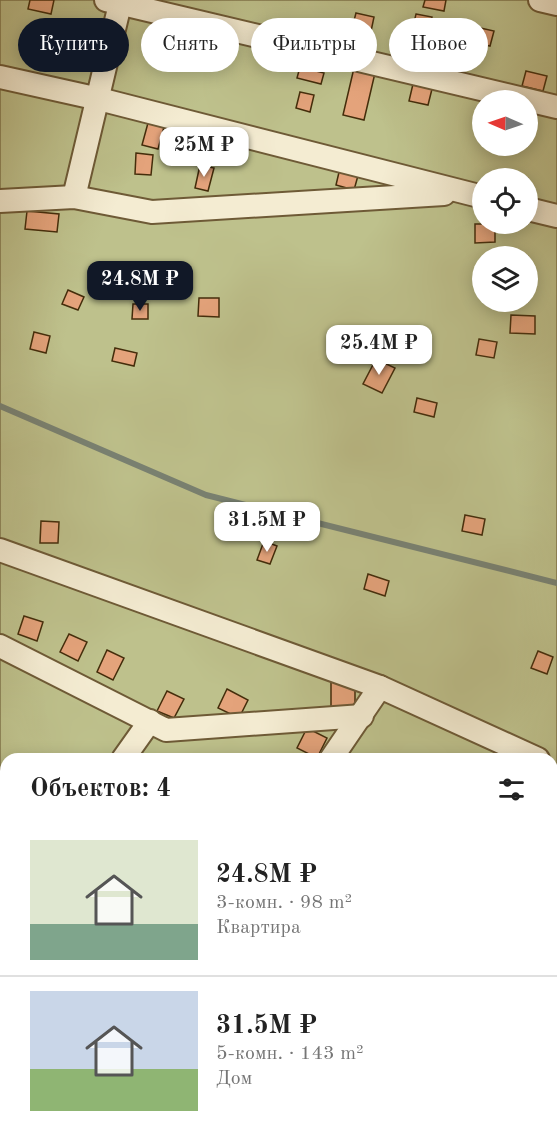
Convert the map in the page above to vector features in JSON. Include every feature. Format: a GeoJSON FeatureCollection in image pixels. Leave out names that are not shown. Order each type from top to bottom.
{"type":"FeatureCollection","features":[{"type":"Feature","properties":{"kind":"street"},"geometry":{"type":"LineString","coordinates":[[540,0],[557,4]]}},
{"type":"Feature","properties":{"kind":"street"},"geometry":{"type":"LineString","coordinates":[[74,197],[99,99],[116,1],[557,107]]}},
{"type":"Feature","properties":{"kind":"street"},"geometry":{"type":"LineString","coordinates":[[0,77],[99,99],[472,194]]}},
{"type":"Feature","properties":{"kind":"street"},"geometry":{"type":"LineString","coordinates":[[0,201],[74,197],[152,212],[472,195]]}},
{"type":"Feature","properties":{"kind":"street"},"geometry":{"type":"LineString","coordinates":[[538,211],[557,216]]}},
{"type":"Feature","properties":{"kind":"street"},"geometry":{"type":"LineString","coordinates":[[0,550],[380,687],[525,753]]}},
{"type":"Feature","properties":{"kind":"street"},"geometry":{"type":"LineString","coordinates":[[0,646],[166,730],[362,716]]}},
{"type":"Feature","properties":{"kind":"street"},"geometry":{"type":"LineString","coordinates":[[335,753],[380,687]]}},
{"type":"Feature","properties":{"kind":"street"},"geometry":{"type":"LineString","coordinates":[[127,753],[150,721]]}},
{"type":"Feature","properties":{"kind":"green space"},"geometry":{"type":"Polygon","coordinates":[[[0,0],[557,0],[557,753],[0,753],[0,0]]]}},
{"type":"Feature","properties":{"kind":"building"},"geometry":{"type":"Polygon","coordinates":[[[30,0],[54,0],[51,14],[28,9],[30,0]]]}},
{"type":"Feature","properties":{"kind":"building"},"geometry":{"type":"Polygon","coordinates":[[[425,0],[446,0],[444,11],[423,7],[425,0]]]}},
{"type":"Feature","properties":{"kind":"building"},"geometry":{"type":"Polygon","coordinates":[[[356,13],[374,17],[374,18],[355,18],[356,13]]]}},
{"type":"Feature","properties":{"kind":"building"},"geometry":{"type":"Polygon","coordinates":[[[416,14],[432,17],[432,18],[415,18],[416,14]]]}},
{"type":"Feature","properties":{"kind":"building"},"geometry":{"type":"Polygon","coordinates":[[[488,30],[494,31],[490,46],[488,46],[488,30]]]}},
{"type":"Feature","properties":{"kind":"building"},"geometry":{"type":"Polygon","coordinates":[[[526,71],[547,76],[543,91],[522,86],[526,71]]]}},
{"type":"Feature","properties":{"kind":"building"},"geometry":{"type":"Polygon","coordinates":[[[299,72],[324,73],[321,84],[297,78],[299,72]]]}},
{"type":"Feature","properties":{"kind":"building"},"geometry":{"type":"Polygon","coordinates":[[[353,72],[375,73],[364,120],[343,115],[353,72]]]}},
{"type":"Feature","properties":{"kind":"building"},"geometry":{"type":"Polygon","coordinates":[[[413,84],[432,89],[428,105],[409,101],[413,84]]]}},
{"type":"Feature","properties":{"kind":"building"},"geometry":{"type":"Polygon","coordinates":[[[300,92],[314,95],[310,112],[296,108],[300,92]]]}},
{"type":"Feature","properties":{"kind":"building"},"geometry":{"type":"Polygon","coordinates":[[[148,123],[164,127],[158,149],[142,145],[148,123]]]}},
{"type":"Feature","properties":{"kind":"building"},"geometry":{"type":"Polygon","coordinates":[[[136,153],[153,155],[151,175],[135,174],[136,153]]]}},
{"type":"Feature","properties":{"kind":"building"},"geometry":{"type":"Polygon","coordinates":[[[200,165],[214,168],[208,191],[195,188],[200,165]]]}},
{"type":"Feature","properties":{"kind":"building"},"geometry":{"type":"Polygon","coordinates":[[[340,168],[359,172],[354,190],[336,185],[340,168]]]}},
{"type":"Feature","properties":{"kind":"building"},"geometry":{"type":"Polygon","coordinates":[[[27,211],[59,214],[57,232],[25,229],[27,211]]]}},
{"type":"Feature","properties":{"kind":"building"},"geometry":{"type":"Polygon","coordinates":[[[475,234],[495,234],[495,242],[475,243],[475,234]]]}},
{"type":"Feature","properties":{"kind":"building"},"geometry":{"type":"Polygon","coordinates":[[[68,290],[84,297],[78,310],[62,304],[68,290]]]}},
{"type":"Feature","properties":{"kind":"building"},"geometry":{"type":"Polygon","coordinates":[[[199,298],[219,298],[219,317],[198,316],[199,298]]]}},
{"type":"Feature","properties":{"kind":"building"},"geometry":{"type":"Polygon","coordinates":[[[133,304],[148,304],[148,319],[132,319],[133,304]]]}},
{"type":"Feature","properties":{"kind":"building"},"geometry":{"type":"Polygon","coordinates":[[[511,315],[535,316],[535,334],[510,333],[511,315]]]}},
{"type":"Feature","properties":{"kind":"building"},"geometry":{"type":"Polygon","coordinates":[[[34,332],[50,336],[46,353],[30,349],[34,332]]]}},
{"type":"Feature","properties":{"kind":"building"},"geometry":{"type":"Polygon","coordinates":[[[479,339],[497,342],[494,358],[476,355],[479,339]]]}},
{"type":"Feature","properties":{"kind":"building"},"geometry":{"type":"Polygon","coordinates":[[[115,348],[137,353],[134,366],[112,361],[115,348]]]}},
{"type":"Feature","properties":{"kind":"building"},"geometry":{"type":"Polygon","coordinates":[[[376,359],[395,368],[382,393],[363,384],[376,359]]]}},
{"type":"Feature","properties":{"kind":"building"},"geometry":{"type":"Polygon","coordinates":[[[417,398],[437,403],[434,417],[414,412],[417,398]]]}},
{"type":"Feature","properties":{"kind":"building"},"geometry":{"type":"Polygon","coordinates":[[[465,515],[485,519],[482,535],[462,531],[465,515]]]}},
{"type":"Feature","properties":{"kind":"building"},"geometry":{"type":"Polygon","coordinates":[[[41,521],[59,522],[58,543],[40,543],[41,521]]]}},
{"type":"Feature","properties":{"kind":"building"},"geometry":{"type":"Polygon","coordinates":[[[264,541],[277,546],[270,564],[257,560],[264,541]]]}},
{"type":"Feature","properties":{"kind":"building"},"geometry":{"type":"Polygon","coordinates":[[[368,574],[389,581],[385,596],[364,589],[368,574]]]}},
{"type":"Feature","properties":{"kind":"building"},"geometry":{"type":"Polygon","coordinates":[[[24,616],[43,622],[37,641],[18,634],[24,616]]]}},
{"type":"Feature","properties":{"kind":"building"},"geometry":{"type":"Polygon","coordinates":[[[69,634],[87,642],[78,661],[60,652],[69,634]]]}},
{"type":"Feature","properties":{"kind":"building"},"geometry":{"type":"Polygon","coordinates":[[[107,650],[124,658],[113,680],[97,672],[107,650]]]}},
{"type":"Feature","properties":{"kind":"building"},"geometry":{"type":"Polygon","coordinates":[[[538,651],[553,657],[547,674],[531,668],[538,651]]]}},
{"type":"Feature","properties":{"kind":"building"},"geometry":{"type":"Polygon","coordinates":[[[331,682],[355,682],[355,710],[331,711],[331,682]]]}},
{"type":"Feature","properties":{"kind":"building"},"geometry":{"type":"Polygon","coordinates":[[[227,689],[248,700],[239,718],[218,708],[227,689]]]}},
{"type":"Feature","properties":{"kind":"building"},"geometry":{"type":"Polygon","coordinates":[[[167,691],[184,699],[174,718],[157,711],[167,691]]]}},
{"type":"Feature","properties":{"kind":"building"},"geometry":{"type":"Polygon","coordinates":[[[307,728],[327,738],[320,753],[307,753],[297,748],[307,728]]]}},
{"type":"Feature","properties":{"kind":"waterway"},"geometry":{"type":"LineString","coordinates":[[0,406],[206,495],[557,583]]}}]}
